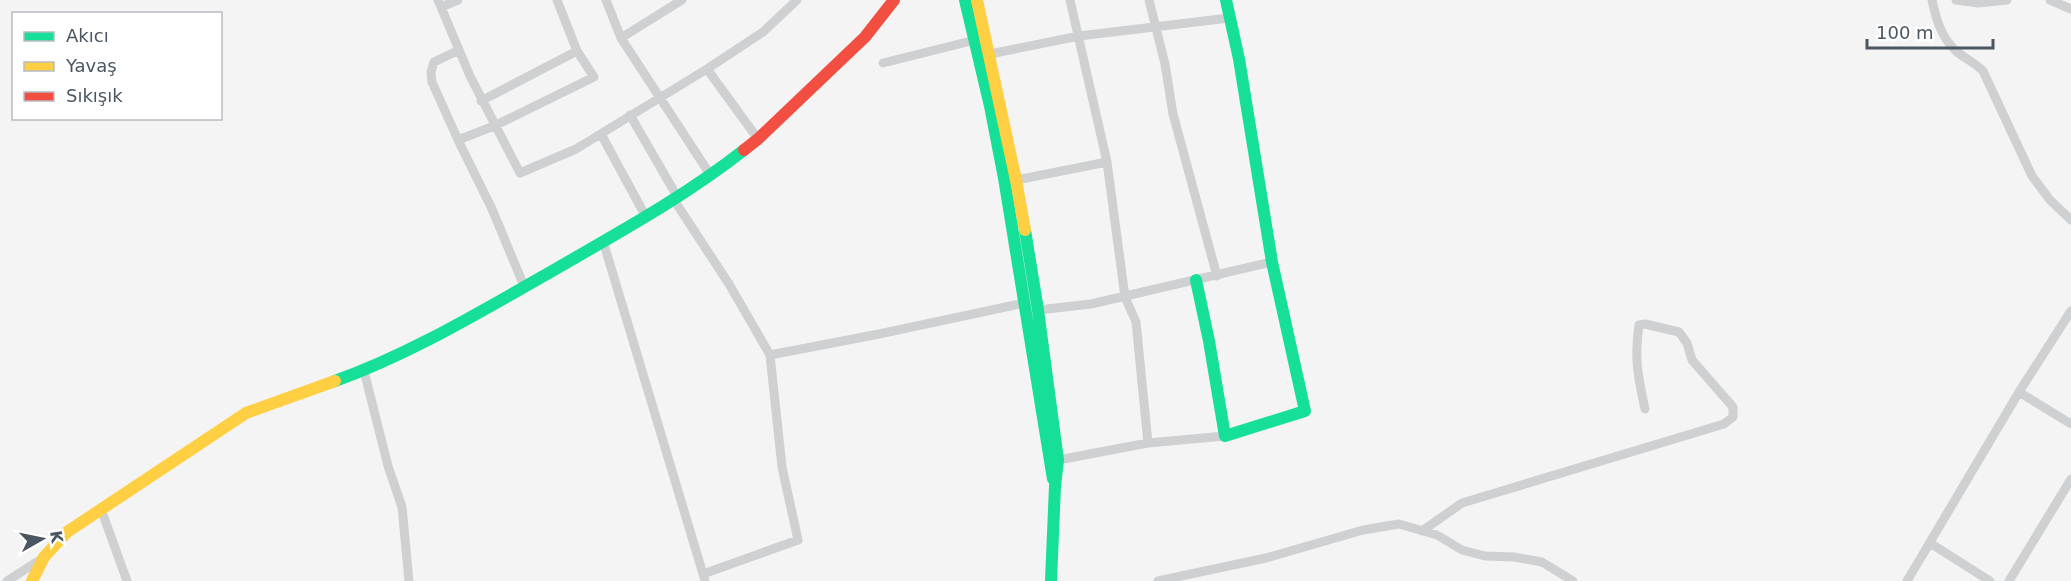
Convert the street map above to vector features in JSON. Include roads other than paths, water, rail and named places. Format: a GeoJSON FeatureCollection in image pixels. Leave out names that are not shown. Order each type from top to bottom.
{"type":"FeatureCollection","features":[{"type":"Feature","properties":{"kind":"street"},"geometry":{"type":"LineString","coordinates":[[458,0],[439,4],[482,101],[520,173],[576,149],[707,69],[764,32],[797,0]]}},
{"type":"Feature","properties":{"kind":"street"},"geometry":{"type":"LineString","coordinates":[[458,140],[494,126],[594,77],[578,51],[557,0]]}},
{"type":"Feature","properties":{"kind":"street"},"geometry":{"type":"LineString","coordinates":[[606,0],[621,38],[661,96],[711,176]]}},
{"type":"Feature","properties":{"kind":"street"},"geometry":{"type":"LineString","coordinates":[[621,38],[682,0]]}},
{"type":"Feature","properties":{"kind":"street"},"geometry":{"type":"LineString","coordinates":[[7,581],[44,557],[68,532],[246,413],[364,371],[452,328],[676,199],[711,176],[758,139],[866,37],[894,0]]}},
{"type":"Feature","properties":{"kind":"street"},"geometry":{"type":"LineString","coordinates":[[965,0],[1004,177],[1048,463],[1055,486]]}},
{"type":"Feature","properties":{"kind":"street"},"geometry":{"type":"LineString","coordinates":[[977,0],[1016,180],[1035,288],[1058,460],[1051,581]]}},
{"type":"Feature","properties":{"kind":"street"},"geometry":{"type":"LineString","coordinates":[[1070,0],[1107,162],[1125,297],[1136,322],[1148,443]]}},
{"type":"Feature","properties":{"kind":"street"},"geometry":{"type":"LineString","coordinates":[[1149,0],[1165,63],[1173,114],[1217,276]]}},
{"type":"Feature","properties":{"kind":"street"},"geometry":{"type":"LineString","coordinates":[[1058,460],[1148,443],[1225,436],[1305,411],[1272,262],[1239,59],[1226,0]]}},
{"type":"Feature","properties":{"kind":"street"},"geometry":{"type":"LineString","coordinates":[[1932,0],[1936,21],[1947,41],[1983,71],[2032,176],[2050,200],[2071,220]]}},
{"type":"Feature","properties":{"kind":"street"},"geometry":{"type":"LineString","coordinates":[[1956,0],[1978,3],[2007,0]]}},
{"type":"Feature","properties":{"kind":"street"},"geometry":{"type":"LineString","coordinates":[[2050,0],[2071,9]]}},
{"type":"Feature","properties":{"kind":"street"},"geometry":{"type":"LineString","coordinates":[[990,54],[1079,36],[1229,18]]}},
{"type":"Feature","properties":{"kind":"street"},"geometry":{"type":"LineString","coordinates":[[883,63],[975,40]]}},
{"type":"Feature","properties":{"kind":"street"},"geometry":{"type":"LineString","coordinates":[[459,50],[434,62],[431,72],[432,82],[492,209],[524,286]]}},
{"type":"Feature","properties":{"kind":"street"},"geometry":{"type":"LineString","coordinates":[[482,101],[578,51]]}},
{"type":"Feature","properties":{"kind":"street"},"geometry":{"type":"LineString","coordinates":[[707,69],[758,139]]}},
{"type":"Feature","properties":{"kind":"street"},"geometry":{"type":"LineString","coordinates":[[603,241],[704,577],[798,540],[782,467],[770,355],[676,199],[630,115]]}},
{"type":"Feature","properties":{"kind":"street"},"geometry":{"type":"LineString","coordinates":[[602,134],[646,217]]}},
{"type":"Feature","properties":{"kind":"street"},"geometry":{"type":"LineString","coordinates":[[1016,180],[1107,162]]}},
{"type":"Feature","properties":{"kind":"street"},"geometry":{"type":"LineString","coordinates":[[1038,310],[1091,304],[1272,262]]}},
{"type":"Feature","properties":{"kind":"street"},"geometry":{"type":"LineString","coordinates":[[1196,280],[1225,436]]}},
{"type":"Feature","properties":{"kind":"street"},"geometry":{"type":"LineString","coordinates":[[770,355],[879,334],[1023,297],[1035,288]]}},
{"type":"Feature","properties":{"kind":"street"},"geometry":{"type":"LineString","coordinates":[[1907,581],[2019,392],[2070,315]]}},
{"type":"Feature","properties":{"kind":"street"},"geometry":{"type":"LineString","coordinates":[[1422,531],[1462,502],[1724,424],[1733,417],[1733,407],[1692,360],[1687,342],[1679,332],[1644,324],[1639,325],[1635,351],[1638,379],[1645,409]]}},
{"type":"Feature","properties":{"kind":"street"},"geometry":{"type":"LineString","coordinates":[[364,371],[388,465],[402,507],[409,581]]}},
{"type":"Feature","properties":{"kind":"street"},"geometry":{"type":"LineString","coordinates":[[2019,392],[2071,424]]}},
{"type":"Feature","properties":{"kind":"street"},"geometry":{"type":"LineString","coordinates":[[2009,581],[2071,479]]}},
{"type":"Feature","properties":{"kind":"street"},"geometry":{"type":"LineString","coordinates":[[101,509],[127,581]]}},
{"type":"Feature","properties":{"kind":"street"},"geometry":{"type":"LineString","coordinates":[[1158,581],[1266,558],[1363,530],[1399,524],[1437,535],[1462,550],[1485,556],[1514,557],[1542,562],[1573,581]]}},
{"type":"Feature","properties":{"kind":"street"},"geometry":{"type":"LineString","coordinates":[[1930,543],[1990,581]]}},
{"type":"Feature","properties":{"kind":"street"},"geometry":{"type":"LineString","coordinates":[[32,581],[44,557]]}}]}
